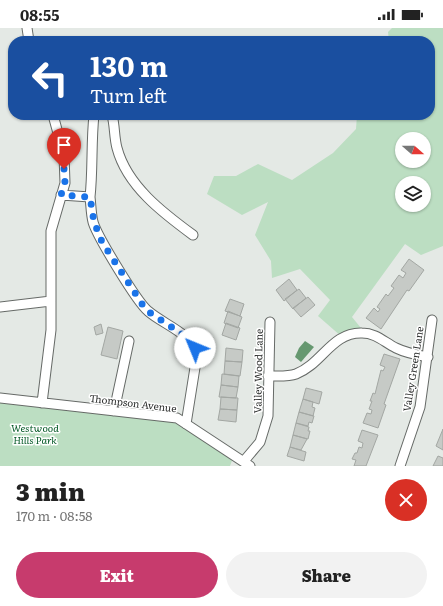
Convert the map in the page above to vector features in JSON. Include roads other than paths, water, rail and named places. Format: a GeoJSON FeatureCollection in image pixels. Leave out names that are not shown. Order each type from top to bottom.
{"type":"FeatureCollection","features":[{"type":"Feature","properties":{"kind":"street"},"geometry":{"type":"LineString","coordinates":[[42,403],[51,330],[51,231],[65,183],[64,155],[54,120]]}},
{"type":"Feature","properties":{"kind":"street"},"geometry":{"type":"LineString","coordinates":[[93,120],[92,132],[93,171],[90,197],[94,222],[102,242],[146,310],[188,338],[195,348],[197,355],[186,424]]}},
{"type":"Feature","properties":{"kind":"street"},"geometry":{"type":"LineString","coordinates":[[113,120],[117,150],[141,191],[164,214],[193,235]]}},
{"type":"Feature","properties":{"kind":"street"},"geometry":{"type":"LineString","coordinates":[[61,195],[90,197]]}},
{"type":"Feature","properties":{"kind":"street"},"geometry":{"type":"LineString","coordinates":[[0,307],[52,301]]}},
{"type":"Feature","properties":{"kind":"street","name":"Valley Green Lane"},"geometry":{"type":"LineString","coordinates":[[400,466],[420,407],[432,320]]}},
{"type":"Feature","properties":{"kind":"street","name":"Valley Wood Lane"},"geometry":{"type":"LineString","coordinates":[[247,464],[260,442],[268,416],[270,322]]}},
{"type":"Feature","properties":{"kind":"street"},"geometry":{"type":"LineString","coordinates":[[268,376],[296,374],[321,357],[332,344],[354,333],[373,335],[394,347],[409,353],[428,357]]}},
{"type":"Feature","properties":{"kind":"street"},"geometry":{"type":"LineString","coordinates":[[114,411],[129,342]]}},
{"type":"Feature","properties":{"kind":"street","name":"Thompson Avenue"},"geometry":{"type":"LineString","coordinates":[[0,398],[177,418],[247,464]]}},
{"type":"Feature","properties":{"kind":"park label","name":"Westwood Hills Park"},"geometry":{"type":"Point","coordinates":[35,434]}}]}
